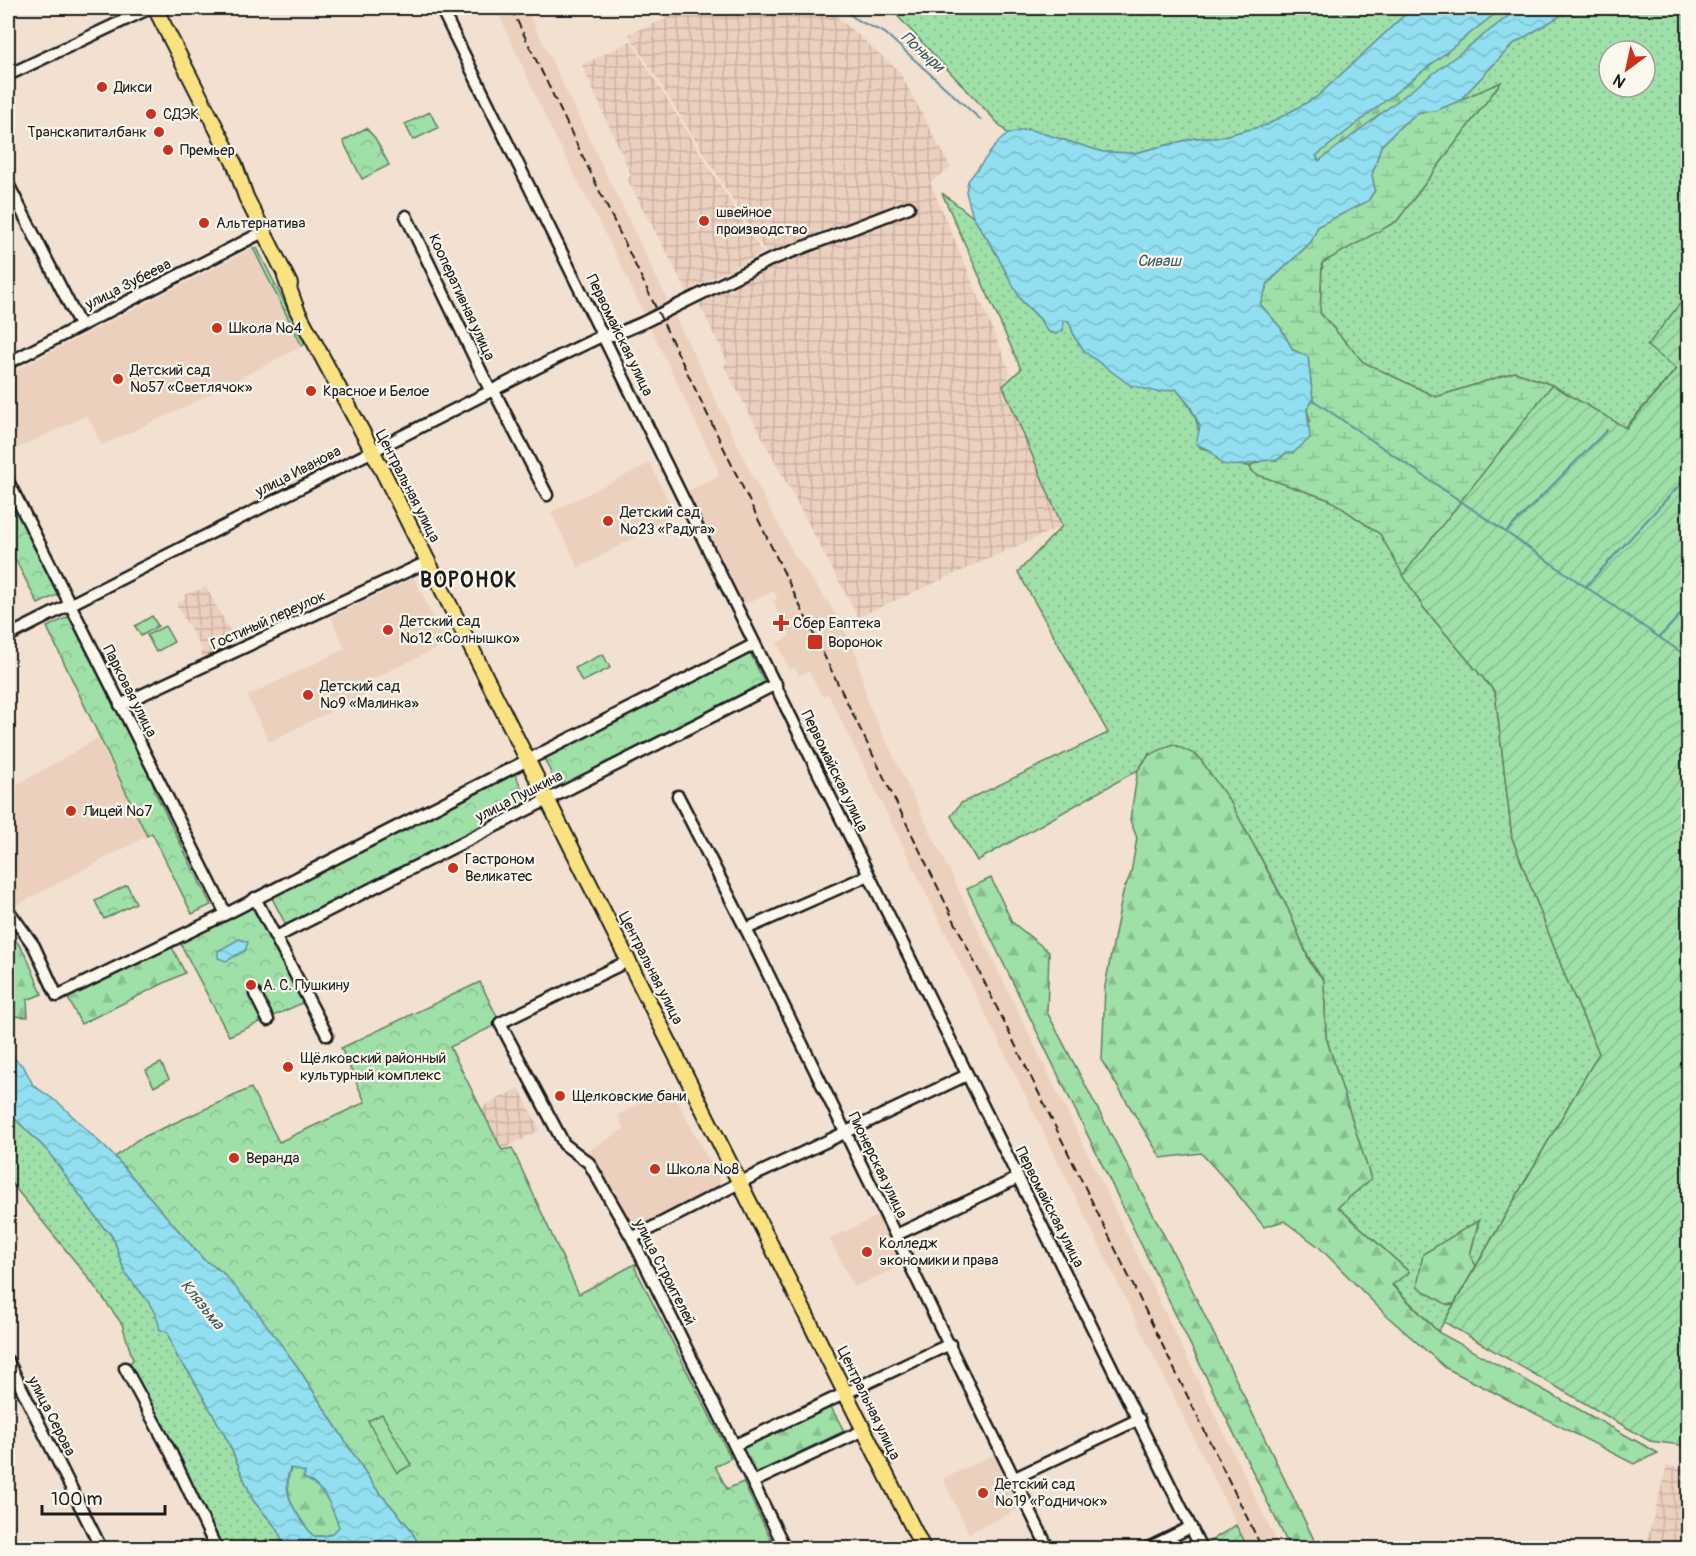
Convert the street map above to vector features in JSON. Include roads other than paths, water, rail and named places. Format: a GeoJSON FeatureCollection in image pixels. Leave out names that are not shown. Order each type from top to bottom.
{"type":"FeatureCollection","features":[{"type":"Feature","properties":{"kind":"main road","name":"Центральная улица"},"geometry":{"type":"LineString","coordinates":[[149,8],[235,165],[246,197],[285,277],[341,379],[349,404],[923,1548]]}},
{"type":"Feature","properties":{"kind":"street"},"geometry":{"type":"LineString","coordinates":[[8,75],[149,8]]}},
{"type":"Feature","properties":{"kind":"street","name":"Первомайская улица"},"geometry":{"type":"LineString","coordinates":[[441,8],[1201,1548]]}},
{"type":"Feature","properties":{"kind":"street"},"geometry":{"type":"LineString","coordinates":[[8,184],[80,325]]}},
{"type":"Feature","properties":{"kind":"street","name":"улица Иванова"},"geometry":{"type":"LineString","coordinates":[[8,636],[372,450],[604,335],[614,335],[642,323],[770,260],[909,207]]}},
{"type":"Feature","properties":{"kind":"street","name":"Кооперативная улица"},"geometry":{"type":"LineString","coordinates":[[406,216],[491,390],[547,495]]}},
{"type":"Feature","properties":{"kind":"street","name":"улица Зубеева"},"geometry":{"type":"LineString","coordinates":[[8,363],[263,232]]}},
{"type":"Feature","properties":{"kind":"street","name":"Парковая улица"},"geometry":{"type":"LineString","coordinates":[[8,481],[226,914]]}},
{"type":"Feature","properties":{"kind":"street","name":"Гостиный переулок"},"geometry":{"type":"LineString","coordinates":[[120,705],[428,562]]}},
{"type":"Feature","properties":{"kind":"street","name":"улица Пушкина"},"geometry":{"type":"LineString","coordinates":[[255,898],[756,644]]}},
{"type":"Feature","properties":{"kind":"street","name":"улица Пушкина"},"geometry":{"type":"LineString","coordinates":[[276,937],[776,684]]}},
{"type":"Feature","properties":{"kind":"street","name":"Пионерская улица"},"geometry":{"type":"LineString","coordinates":[[678,796],[746,929],[1048,1548]]}},
{"type":"Feature","properties":{"kind":"street"},"geometry":{"type":"LineString","coordinates":[[746,929],[869,875]]}},
{"type":"Feature","properties":{"kind":"street"},"geometry":{"type":"LineString","coordinates":[[8,910],[34,946],[57,996],[255,898],[327,1035]]}},
{"type":"Feature","properties":{"kind":"street","name":"улица Строителей"},"geometry":{"type":"LineString","coordinates":[[628,962],[500,1023],[564,1144],[589,1163],[632,1238],[785,1548]]}},
{"type":"Feature","properties":{"kind":"street"},"geometry":{"type":"LineString","coordinates":[[255,994],[268,1020]]}},
{"type":"Feature","properties":{"kind":"street"},"geometry":{"type":"LineString","coordinates":[[632,1238],[741,1182],[967,1075]]}},
{"type":"Feature","properties":{"kind":"street"},"geometry":{"type":"LineString","coordinates":[[896,1235],[1018,1178]]}},
{"type":"Feature","properties":{"kind":"street"},"geometry":{"type":"LineString","coordinates":[[735,1444],[950,1344]]}},
{"type":"Feature","properties":{"kind":"street","name":"улица Серова"},"geometry":{"type":"LineString","coordinates":[[8,1361],[101,1548]]}},
{"type":"Feature","properties":{"kind":"street"},"geometry":{"type":"LineString","coordinates":[[124,1368],[171,1453],[216,1548]]}},
{"type":"Feature","properties":{"kind":"street"},"geometry":{"type":"LineString","coordinates":[[1015,1478],[1139,1419]]}},
{"type":"Feature","properties":{"kind":"street"},"geometry":{"type":"LineString","coordinates":[[753,1482],[864,1430]]}},
{"type":"Feature","properties":{"kind":"street"},"geometry":{"type":"LineString","coordinates":[[1148,1548],[1191,1527]]}},
{"type":"Feature","properties":{"kind":"water","name":"Сиваш"},"geometry":{"type":"Polygon","coordinates":[[[1412,8],[1502,8],[1316,156],[1319,161],[1519,8],[1569,8],[1560,16],[1513,44],[1459,101],[1435,111],[1420,112],[1404,123],[1381,146],[1372,175],[1375,190],[1368,201],[1318,226],[1311,242],[1268,283],[1260,304],[1280,327],[1293,350],[1308,357],[1313,400],[1307,409],[1310,438],[1293,453],[1286,453],[1277,460],[1244,465],[1222,464],[1210,450],[1196,444],[1200,426],[1190,406],[1176,389],[1157,392],[1130,385],[1085,352],[1075,338],[1069,321],[1063,321],[1063,330],[1056,334],[1047,331],[1040,319],[1021,300],[992,246],[973,217],[966,192],[968,181],[998,142],[1008,134],[1028,129],[1103,152],[1135,153],[1195,138],[1216,138],[1267,125],[1317,97],[1412,8]]]}},
{"type":"Feature","properties":{"kind":"water"},"geometry":{"type":"Polygon","coordinates":[[[239,939],[248,942],[245,951],[226,961],[218,958],[218,951],[239,939]]]}},
{"type":"Feature","properties":{"kind":"water","name":"Клязьма"},"geometry":{"type":"Polygon","coordinates":[[[8,1053],[24,1067],[33,1085],[60,1104],[115,1157],[203,1259],[222,1272],[257,1312],[297,1366],[374,1486],[409,1527],[421,1548],[285,1548],[278,1530],[253,1500],[227,1439],[189,1372],[178,1359],[167,1332],[160,1330],[152,1308],[125,1272],[113,1238],[47,1150],[8,1112],[8,1053]],[[290,1468],[287,1487],[292,1505],[313,1536],[328,1535],[339,1527],[322,1492],[304,1478],[305,1472],[290,1468]]]}},
{"type":"Feature","properties":{"kind":"waterway","name":"Поныри"},"geometry":{"type":"LineString","coordinates":[[843,8],[857,20],[885,33],[981,120]]}},
{"type":"Feature","properties":{"kind":"waterway"},"geometry":{"type":"LineString","coordinates":[[1313,400],[1688,657]]}},
{"type":"Feature","properties":{"kind":"waterway"},"geometry":{"type":"LineString","coordinates":[[1506,532],[1607,430]]}},
{"type":"Feature","properties":{"kind":"waterway"},"geometry":{"type":"LineString","coordinates":[[1586,586],[1688,476]]}},
{"type":"Feature","properties":{"kind":"waterway"},"geometry":{"type":"LineString","coordinates":[[1660,637],[1688,606]]}},
{"type":"Feature","properties":{"kind":"railway"},"geometry":{"type":"LineString","coordinates":[[511,8],[817,641],[1262,1548]]}},
{"type":"Feature","properties":{"kind":"place","name":"Дикси"},"geometry":{"type":"Point","coordinates":[102,87]}},
{"type":"Feature","properties":{"kind":"place","name":"СДЭК"},"geometry":{"type":"Point","coordinates":[151,114]}},
{"type":"Feature","properties":{"kind":"place","name":"Транскапиталбанк"},"geometry":{"type":"Point","coordinates":[159,132]}},
{"type":"Feature","properties":{"kind":"place","name":"Премьер"},"geometry":{"type":"Point","coordinates":[168,150]}},
{"type":"Feature","properties":{"kind":"place","name":"швейное производство"},"geometry":{"type":"Point","coordinates":[704,221]}},
{"type":"Feature","properties":{"kind":"place","name":"Альтернатива"},"geometry":{"type":"Point","coordinates":[204,223]}},
{"type":"Feature","properties":{"kind":"place","name":"Школа №4"},"geometry":{"type":"Point","coordinates":[217,328]}},
{"type":"Feature","properties":{"kind":"place","name":"Детский сад №57 «Светлячок»"},"geometry":{"type":"Point","coordinates":[118,379]}},
{"type":"Feature","properties":{"kind":"place","name":"Красное и Белое"},"geometry":{"type":"Point","coordinates":[311,391]}},
{"type":"Feature","properties":{"kind":"place","name":"Детский сад №23 «Радуга»"},"geometry":{"type":"Point","coordinates":[608,521]}},
{"type":"Feature","properties":{"kind":"place","name":"Сбер Еаптека"},"geometry":{"type":"Point","coordinates":[781,623]}},
{"type":"Feature","properties":{"kind":"place","name":"Детский сад №12 «Солнышко»"},"geometry":{"type":"Point","coordinates":[388,630]}},
{"type":"Feature","properties":{"kind":"place","name":"Воронок"},"geometry":{"type":"Point","coordinates":[815,642]}},
{"type":"Feature","properties":{"kind":"place","name":"Детский сад №9 «Малинка»"},"geometry":{"type":"Point","coordinates":[308,695]}},
{"type":"Feature","properties":{"kind":"place","name":"Лицей №7"},"geometry":{"type":"Point","coordinates":[71,811]}},
{"type":"Feature","properties":{"kind":"place","name":"Гастроном Великатес"},"geometry":{"type":"Point","coordinates":[453,868]}},
{"type":"Feature","properties":{"kind":"place","name":"А. С. Пушкину"},"geometry":{"type":"Point","coordinates":[251,985]}},
{"type":"Feature","properties":{"kind":"place","name":"Щёлковский районный культурный комплекс"},"geometry":{"type":"Point","coordinates":[288,1067]}},
{"type":"Feature","properties":{"kind":"place","name":"Щелковские бани"},"geometry":{"type":"Point","coordinates":[560,1096]}},
{"type":"Feature","properties":{"kind":"place","name":"Веранда"},"geometry":{"type":"Point","coordinates":[234,1158]}},
{"type":"Feature","properties":{"kind":"place","name":"Школа №8"},"geometry":{"type":"Point","coordinates":[655,1169]}},
{"type":"Feature","properties":{"kind":"place","name":"Колледж экономики и права"},"geometry":{"type":"Point","coordinates":[867,1252]}},
{"type":"Feature","properties":{"kind":"place","name":"Детский сад №19 «Родничок»"},"geometry":{"type":"Point","coordinates":[983,1493]}},
{"type":"Feature","properties":{"kind":"district","name":"ВОРОНОК"},"geometry":{"type":"Point","coordinates":[469,580]}}]}
